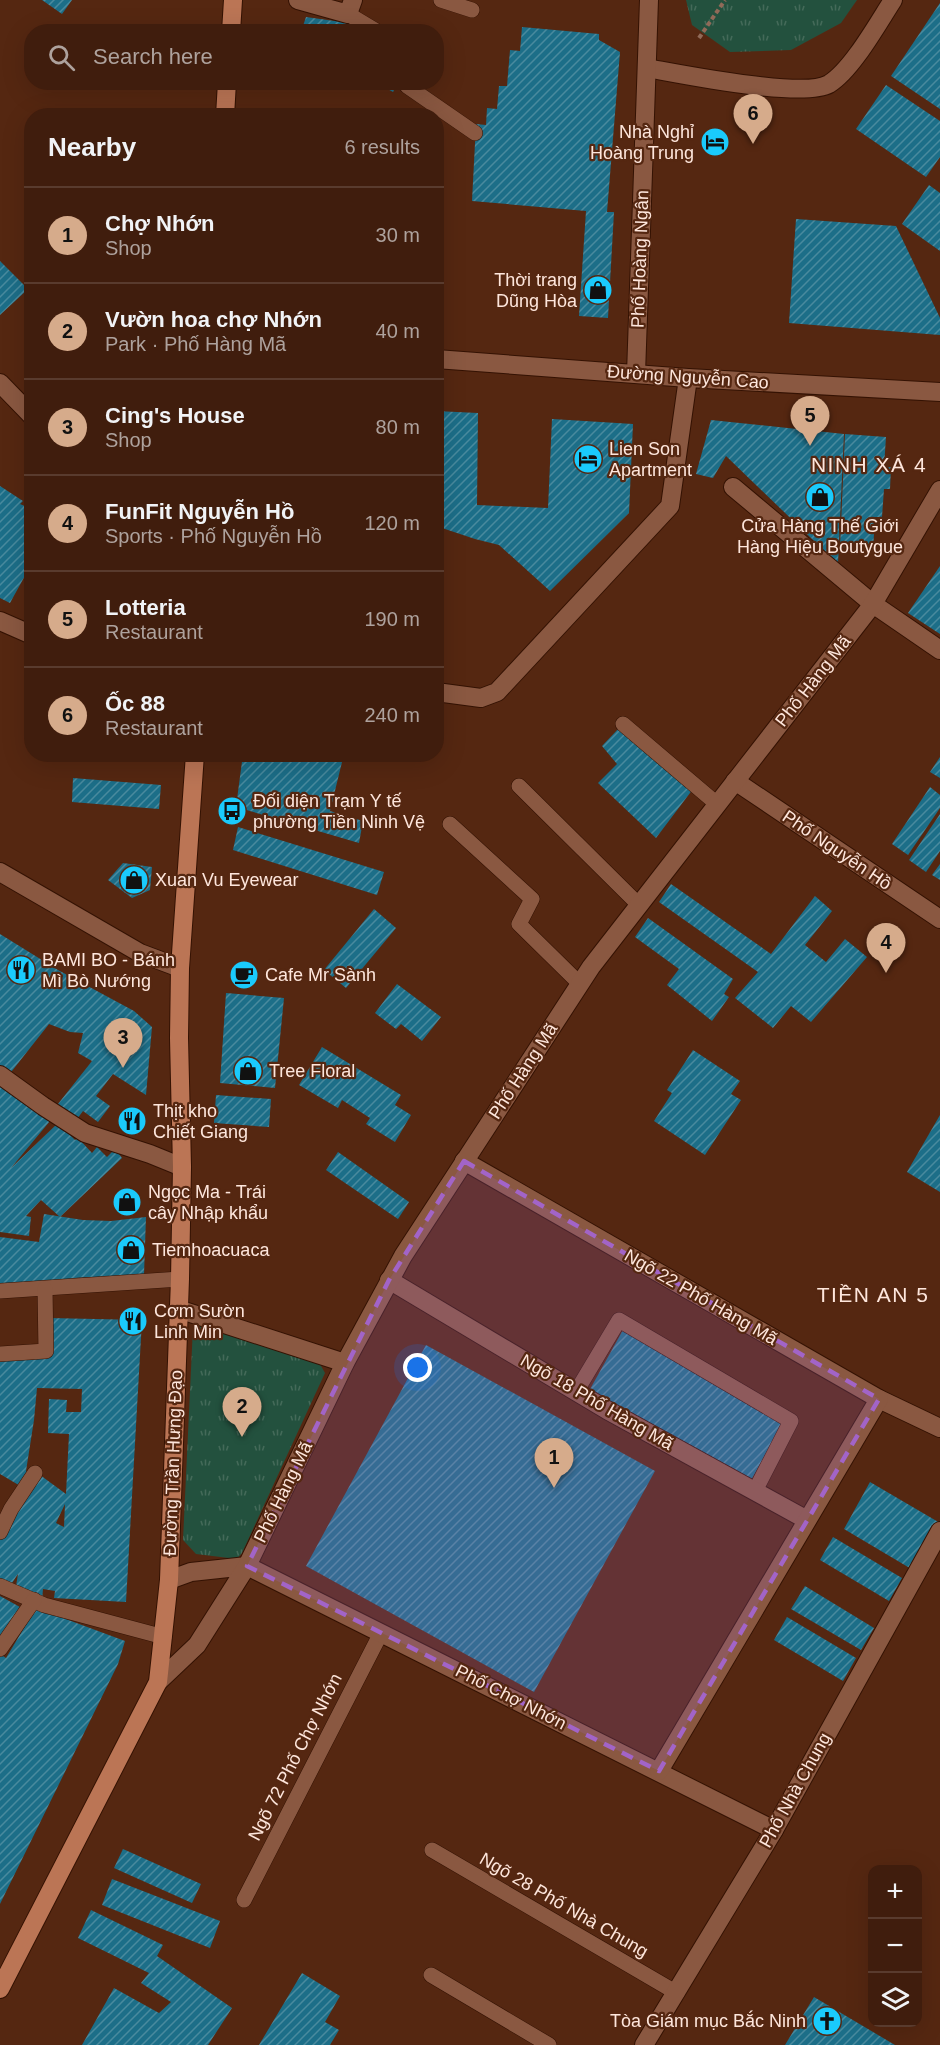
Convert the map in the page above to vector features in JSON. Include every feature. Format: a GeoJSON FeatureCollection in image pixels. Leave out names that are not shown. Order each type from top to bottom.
{"type":"FeatureCollection","features":[{"type":"Feature","properties":{"kind":"main road"},"geometry":{"type":"LineString","coordinates":[[232,24],[233,0]]}},
{"type":"Feature","properties":{"kind":"main road"},"geometry":{"type":"LineString","coordinates":[[225,108],[227,90]]}},
{"type":"Feature","properties":{"kind":"main road","name":"Đường Trần Hưng Đạo"},"geometry":{"type":"LineString","coordinates":[[0,1989],[158,1682],[169,1580],[180,1279],[182,1167],[180,968],[194,762]]}},
{"type":"Feature","properties":{"kind":"street"},"geometry":{"type":"LineString","coordinates":[[298,0],[350,7]]}},
{"type":"Feature","properties":{"kind":"street","name":"Phố Hoàng Ngân"},"geometry":{"type":"LineString","coordinates":[[636,374],[649,0]]}},
{"type":"Feature","properties":{"kind":"street"},"geometry":{"type":"LineString","coordinates":[[647,68],[776,88],[807,89],[828,85],[843,71],[860,49],[893,0]]}},
{"type":"Feature","properties":{"kind":"street","name":"Đường Nguyễn Cao"},"geometry":{"type":"LineString","coordinates":[[444,360],[688,378],[940,392]]}},
{"type":"Feature","properties":{"kind":"street"},"geometry":{"type":"LineString","coordinates":[[444,693],[481,698],[497,692],[670,506],[688,378]]}},
{"type":"Feature","properties":{"kind":"street"},"geometry":{"type":"LineString","coordinates":[[0,383],[24,408]]}},
{"type":"Feature","properties":{"kind":"street"},"geometry":{"type":"LineString","coordinates":[[733,486],[873,604],[940,650]]}},
{"type":"Feature","properties":{"kind":"street","name":"Phố Hàng Mã"},"geometry":{"type":"LineString","coordinates":[[158,1682],[197,1645],[248,1566],[345,1363],[389,1280],[591,967],[873,604],[940,490]]}},
{"type":"Feature","properties":{"kind":"street"},"geometry":{"type":"LineString","coordinates":[[0,621],[24,632]]}},
{"type":"Feature","properties":{"kind":"street","name":"Phố Nguyễn Hồ"},"geometry":{"type":"LineString","coordinates":[[735,781],[940,919]]}},
{"type":"Feature","properties":{"kind":"street"},"geometry":{"type":"LineString","coordinates":[[0,872],[140,953],[180,968]]}},
{"type":"Feature","properties":{"kind":"street"},"geometry":{"type":"LineString","coordinates":[[0,1075],[85,1133],[182,1167]]}},
{"type":"Feature","properties":{"kind":"street","name":"Ngõ 22 Phố Hàng Mã"},"geometry":{"type":"LineString","coordinates":[[464,1161],[879,1399],[940,1428]]}},
{"type":"Feature","properties":{"kind":"street","name":"Ngõ 18 Phố Hàng Mã"},"geometry":{"type":"LineString","coordinates":[[389,1280],[576,1392],[807,1520]]}},
{"type":"Feature","properties":{"kind":"street"},"geometry":{"type":"LineString","coordinates":[[178,1309],[345,1363]]}},
{"type":"Feature","properties":{"kind":"street"},"geometry":{"type":"LineString","coordinates":[[659,1771],[879,1399]]}},
{"type":"Feature","properties":{"kind":"street","name":"Phố Nhà Chung"},"geometry":{"type":"LineString","coordinates":[[644,2045],[774,1830],[940,1531]]}},
{"type":"Feature","properties":{"kind":"street"},"geometry":{"type":"LineString","coordinates":[[169,1580],[191,1572],[248,1566]]}},
{"type":"Feature","properties":{"kind":"street","name":"Phố Chợ Nhớn"},"geometry":{"type":"LineString","coordinates":[[248,1566],[774,1830]]}},
{"type":"Feature","properties":{"kind":"lane"},"geometry":{"type":"LineString","coordinates":[[441,0],[472,10]]}},
{"type":"Feature","properties":{"kind":"lane"},"geometry":{"type":"LineString","coordinates":[[350,7],[369,24]]}},
{"type":"Feature","properties":{"kind":"lane"},"geometry":{"type":"LineString","coordinates":[[413,90],[439,108]]}},
{"type":"Feature","properties":{"kind":"lane"},"geometry":{"type":"LineString","coordinates":[[444,112],[475,133]]}},
{"type":"Feature","properties":{"kind":"lane"},"geometry":{"type":"LineString","coordinates":[[623,724],[717,804]]}},
{"type":"Feature","properties":{"kind":"lane"},"geometry":{"type":"LineString","coordinates":[[519,786],[639,905]]}},
{"type":"Feature","properties":{"kind":"lane"},"geometry":{"type":"LineString","coordinates":[[450,824],[532,899],[519,924],[580,984]]}},
{"type":"Feature","properties":{"kind":"lane"},"geometry":{"type":"LineString","coordinates":[[0,1291],[180,1279]]}},
{"type":"Feature","properties":{"kind":"lane"},"geometry":{"type":"LineString","coordinates":[[0,1354],[46,1351],[45,1289]]}},
{"type":"Feature","properties":{"kind":"lane"},"geometry":{"type":"LineString","coordinates":[[576,1392],[619,1320],[791,1421],[755,1491]]}},
{"type":"Feature","properties":{"kind":"lane"},"geometry":{"type":"LineString","coordinates":[[0,1532],[11,1509],[36,1473]]}},
{"type":"Feature","properties":{"kind":"lane"},"geometry":{"type":"LineString","coordinates":[[0,1586],[44,1605],[164,1637]]}},
{"type":"Feature","properties":{"kind":"lane"},"geometry":{"type":"LineString","coordinates":[[0,1649],[34,1600]]}},
{"type":"Feature","properties":{"kind":"lane","name":"Ngõ 72 Phố Chợ Nhớn"},"geometry":{"type":"LineString","coordinates":[[244,1900],[381,1633]]}},
{"type":"Feature","properties":{"kind":"lane","name":"Ngõ 28 Phố Nhà Chung"},"geometry":{"type":"LineString","coordinates":[[432,1850],[677,1993]]}},
{"type":"Feature","properties":{"kind":"lane"},"geometry":{"type":"LineString","coordinates":[[431,1975],[549,2045]]}},
{"type":"Feature","properties":{"kind":"path"},"geometry":{"type":"LineString","coordinates":[[699,38],[725,0]]}},
{"type":"Feature","properties":{"kind":"highlighted area"},"geometry":{"type":"Polygon","coordinates":[[[464,1161],[879,1399],[659,1771],[247,1566],[389,1280],[464,1161]]]}},
{"type":"Feature","properties":{"kind":"green space"},"geometry":{"type":"Polygon","coordinates":[[[686,0],[857,0],[841,23],[791,50],[730,52],[692,25],[686,0]]]}},
{"type":"Feature","properties":{"kind":"green space"},"geometry":{"type":"Polygon","coordinates":[[[206,1322],[316,1357],[325,1373],[242,1553],[237,1559],[196,1554],[183,1540],[193,1327],[206,1322]]]}},
{"type":"Feature","properties":{"kind":"building"},"geometry":{"type":"Polygon","coordinates":[[[42,0],[72,0],[62,14],[42,0]]]}},
{"type":"Feature","properties":{"kind":"building"},"geometry":{"type":"Polygon","coordinates":[[[940,3],[940,109],[891,76],[940,3]]]}},
{"type":"Feature","properties":{"kind":"building"},"geometry":{"type":"Polygon","coordinates":[[[306,17],[356,24],[304,24],[306,17]]]}},
{"type":"Feature","properties":{"kind":"building"},"geometry":{"type":"Polygon","coordinates":[[[522,27],[599,34],[599,40],[620,52],[607,212],[614,212],[608,318],[579,316],[586,211],[472,201],[476,124],[486,125],[487,108],[497,109],[499,86],[507,86],[510,50],[520,51],[522,27]]]}},
{"type":"Feature","properties":{"kind":"building"},"geometry":{"type":"Polygon","coordinates":[[[886,85],[940,121],[940,157],[926,177],[856,129],[886,85]]]}},
{"type":"Feature","properties":{"kind":"building"},"geometry":{"type":"Polygon","coordinates":[[[929,185],[940,193],[940,251],[902,224],[929,185]]]}},
{"type":"Feature","properties":{"kind":"building"},"geometry":{"type":"Polygon","coordinates":[[[796,219],[896,226],[940,318],[940,335],[789,323],[796,219]]]}},
{"type":"Feature","properties":{"kind":"building"},"geometry":{"type":"Polygon","coordinates":[[[0,261],[24,285],[24,293],[0,315],[0,261]]]}},
{"type":"Feature","properties":{"kind":"building"},"geometry":{"type":"Polygon","coordinates":[[[444,411],[478,413],[477,505],[548,508],[552,419],[633,424],[629,513],[550,591],[499,545],[444,529],[444,411]]]}},
{"type":"Feature","properties":{"kind":"building"},"geometry":{"type":"Polygon","coordinates":[[[711,420],[844,434],[838,564],[726,456],[713,478],[696,474],[711,420]]]}},
{"type":"Feature","properties":{"kind":"building"},"geometry":{"type":"Polygon","coordinates":[[[845,434],[886,437],[884,467],[891,467],[890,489],[884,489],[882,517],[875,517],[873,550],[840,547],[845,434]]]}},
{"type":"Feature","properties":{"kind":"building"},"geometry":{"type":"Polygon","coordinates":[[[0,486],[23,501],[20,504],[24,506],[24,578],[10,603],[0,598],[0,486]]]}},
{"type":"Feature","properties":{"kind":"building"},"geometry":{"type":"Polygon","coordinates":[[[940,566],[940,634],[908,613],[940,566]]]}},
{"type":"Feature","properties":{"kind":"building"},"geometry":{"type":"Polygon","coordinates":[[[620,727],[693,789],[656,838],[598,783],[617,764],[602,746],[620,727]]]}},
{"type":"Feature","properties":{"kind":"building"},"geometry":{"type":"Polygon","coordinates":[[[940,757],[940,778],[930,772],[940,757]]]}},
{"type":"Feature","properties":{"kind":"building"},"geometry":{"type":"Polygon","coordinates":[[[242,762],[342,762],[330,811],[363,821],[359,843],[236,807],[242,762]]]}},
{"type":"Feature","properties":{"kind":"building"},"geometry":{"type":"Polygon","coordinates":[[[73,778],[161,785],[159,809],[72,802],[73,778]]]}},
{"type":"Feature","properties":{"kind":"building"},"geometry":{"type":"Polygon","coordinates":[[[930,787],[940,795],[940,808],[908,855],[892,844],[930,787]]]}},
{"type":"Feature","properties":{"kind":"building"},"geometry":{"type":"Polygon","coordinates":[[[940,814],[940,851],[926,872],[909,860],[940,814]]]}},
{"type":"Feature","properties":{"kind":"building"},"geometry":{"type":"Polygon","coordinates":[[[238,827],[384,872],[377,895],[233,850],[238,827]]]}},
{"type":"Feature","properties":{"kind":"building"},"geometry":{"type":"Polygon","coordinates":[[[123,863],[152,867],[150,890],[132,898],[108,880],[123,863]]]}},
{"type":"Feature","properties":{"kind":"building"},"geometry":{"type":"Polygon","coordinates":[[[940,864],[940,880],[932,875],[940,864]]]}},
{"type":"Feature","properties":{"kind":"building"},"geometry":{"type":"Polygon","coordinates":[[[671,884],[771,954],[815,896],[832,911],[805,945],[826,962],[845,939],[867,957],[811,1022],[791,1006],[773,1028],[735,998],[758,972],[659,902],[671,884]]]}},
{"type":"Feature","properties":{"kind":"building"},"geometry":{"type":"Polygon","coordinates":[[[374,909],[396,928],[346,988],[324,970],[374,909]]]}},
{"type":"Feature","properties":{"kind":"building"},"geometry":{"type":"Polygon","coordinates":[[[648,918],[733,979],[724,994],[729,997],[712,1021],[667,985],[679,969],[635,937],[648,918]]]}},
{"type":"Feature","properties":{"kind":"building"},"geometry":{"type":"Polygon","coordinates":[[[0,934],[58,970],[134,1011],[152,1027],[146,1095],[113,1074],[96,1096],[110,1106],[98,1122],[83,1111],[74,1123],[54,1109],[92,1061],[78,1053],[83,1033],[70,1032],[49,1024],[8,1076],[0,1070],[0,934]]]}},
{"type":"Feature","properties":{"kind":"building"},"geometry":{"type":"Polygon","coordinates":[[[397,984],[441,1017],[422,1041],[401,1024],[396,1029],[375,1013],[397,984]]]}},
{"type":"Feature","properties":{"kind":"building"},"geometry":{"type":"Polygon","coordinates":[[[226,993],[284,998],[275,1088],[220,1083],[226,993]]]}},
{"type":"Feature","properties":{"kind":"building"},"geometry":{"type":"Polygon","coordinates":[[[322,1047],[401,1095],[395,1105],[411,1115],[395,1142],[366,1124],[370,1118],[342,1100],[338,1108],[299,1085],[322,1047]]]}},
{"type":"Feature","properties":{"kind":"building"},"geometry":{"type":"Polygon","coordinates":[[[693,1050],[740,1081],[731,1094],[741,1100],[705,1155],[654,1121],[672,1093],[667,1090],[693,1050]]]}},
{"type":"Feature","properties":{"kind":"building"},"geometry":{"type":"Polygon","coordinates":[[[0,1077],[50,1121],[11,1168],[58,1123],[75,1140],[78,1138],[92,1153],[97,1147],[107,1157],[115,1149],[122,1158],[60,1217],[41,1200],[26,1216],[31,1217],[29,1236],[0,1232],[0,1077]]]}},
{"type":"Feature","properties":{"kind":"building"},"geometry":{"type":"Polygon","coordinates":[[[216,1095],[271,1099],[269,1127],[214,1123],[216,1095]]]}},
{"type":"Feature","properties":{"kind":"building"},"geometry":{"type":"Polygon","coordinates":[[[940,1115],[940,1192],[907,1172],[940,1115]]]}},
{"type":"Feature","properties":{"kind":"building"},"geometry":{"type":"Polygon","coordinates":[[[338,1152],[409,1202],[398,1219],[326,1170],[338,1152]]]}},
{"type":"Feature","properties":{"kind":"building"},"geometry":{"type":"Polygon","coordinates":[[[44,1214],[83,1220],[111,1221],[146,1217],[144,1275],[74,1278],[72,1286],[0,1284],[0,1237],[39,1242],[44,1214]]]}},
{"type":"Feature","properties":{"kind":"building"},"geometry":{"type":"Polygon","coordinates":[[[49,1318],[142,1320],[126,1602],[54,1598],[55,1591],[43,1589],[42,1601],[21,1598],[22,1587],[16,1586],[18,1574],[4,1595],[0,1593],[0,1537],[40,1475],[66,1494],[69,1434],[48,1433],[49,1399],[67,1400],[66,1412],[81,1412],[82,1389],[37,1388],[26,1471],[31,1474],[22,1487],[0,1474],[0,1355],[38,1355],[49,1318]],[[65,1504],[56,1523],[64,1527],[65,1504]]]}},
{"type":"Feature","properties":{"kind":"building"},"geometry":{"type":"Polygon","coordinates":[[[623,1330],[784,1421],[750,1482],[589,1391],[623,1330]]]}},
{"type":"Feature","properties":{"kind":"building"},"geometry":{"type":"Polygon","coordinates":[[[426,1345],[655,1471],[534,1692],[306,1566],[426,1345]]]}},
{"type":"Feature","properties":{"kind":"building"},"geometry":{"type":"Polygon","coordinates":[[[870,1482],[940,1523],[913,1570],[844,1529],[870,1482]]]}},
{"type":"Feature","properties":{"kind":"building"},"geometry":{"type":"Polygon","coordinates":[[[833,1537],[902,1578],[889,1601],[820,1560],[833,1537]]]}},
{"type":"Feature","properties":{"kind":"building"},"geometry":{"type":"Polygon","coordinates":[[[805,1586],[874,1628],[861,1650],[791,1609],[805,1586]]]}},
{"type":"Feature","properties":{"kind":"building"},"geometry":{"type":"Polygon","coordinates":[[[0,1596],[29,1612],[0,1653],[0,1596]]]}},
{"type":"Feature","properties":{"kind":"building"},"geometry":{"type":"Polygon","coordinates":[[[36,1608],[125,1641],[118,1664],[0,1904],[0,1654],[6,1658],[36,1608]]]}},
{"type":"Feature","properties":{"kind":"building"},"geometry":{"type":"Polygon","coordinates":[[[787,1617],[856,1658],[843,1681],[774,1640],[787,1617]]]}},
{"type":"Feature","properties":{"kind":"building"},"geometry":{"type":"Polygon","coordinates":[[[123,1849],[201,1884],[192,1903],[114,1868],[123,1849]]]}},
{"type":"Feature","properties":{"kind":"building"},"geometry":{"type":"Polygon","coordinates":[[[112,1879],[220,1921],[210,1948],[102,1905],[112,1879]]]}},
{"type":"Feature","properties":{"kind":"building"},"geometry":{"type":"Polygon","coordinates":[[[91,1910],[163,1945],[157,1956],[232,2008],[208,2045],[82,2045],[114,1988],[159,2013],[171,2002],[141,1983],[149,1973],[78,1938],[91,1910]]]}},
{"type":"Feature","properties":{"kind":"building"},"geometry":{"type":"Polygon","coordinates":[[[302,1973],[340,1996],[325,2022],[339,2030],[330,2045],[259,2045],[302,1973]]]}},
{"type":"Feature","properties":{"kind":"building","name":"Tòa Giám mục Bắc Ninh"},"geometry":{"type":"Polygon","coordinates":[[[814,1997],[895,2045],[785,2045],[814,1997]]]}},
{"type":"Feature","properties":{"kind":"place","name":"Nhà Nghỉ Hoàng Trung"},"geometry":{"type":"Point","coordinates":[715,142]}},
{"type":"Feature","properties":{"kind":"place","name":"Ốc 88"},"geometry":{"type":"Point","coordinates":[753,144]}},
{"type":"Feature","properties":{"kind":"place","name":"Thời trang Dũng Hòa"},"geometry":{"type":"Point","coordinates":[598,290]}},
{"type":"Feature","properties":{"kind":"place","name":"Lotteria"},"geometry":{"type":"Point","coordinates":[810,446]}},
{"type":"Feature","properties":{"kind":"place","name":"Lien Son Apartment"},"geometry":{"type":"Point","coordinates":[588,459]}},
{"type":"Feature","properties":{"kind":"place","name":"Cửa Hàng Thế Giới Hàng Hiệu Boutygue"},"geometry":{"type":"Point","coordinates":[820,497]}},
{"type":"Feature","properties":{"kind":"place","name":"Đối diện Trạm Y tế phường Tiền Ninh Vệ"},"geometry":{"type":"Point","coordinates":[232,811]}},
{"type":"Feature","properties":{"kind":"place","name":"Xuan Vu Eyewear"},"geometry":{"type":"Point","coordinates":[134,880]}},
{"type":"Feature","properties":{"kind":"place","name":"BAMI BO - Bánh Mì Bò Nướng"},"geometry":{"type":"Point","coordinates":[21,970]}},
{"type":"Feature","properties":{"kind":"place","name":"FunFit Nguyễn Hồ"},"geometry":{"type":"Point","coordinates":[886,973]}},
{"type":"Feature","properties":{"kind":"place","name":"Cafe Mr Sành"},"geometry":{"type":"Point","coordinates":[244,975]}},
{"type":"Feature","properties":{"kind":"place","name":"Cing's House"},"geometry":{"type":"Point","coordinates":[123,1068]}},
{"type":"Feature","properties":{"kind":"place","name":"Tree Floral"},"geometry":{"type":"Point","coordinates":[248,1071]}},
{"type":"Feature","properties":{"kind":"place","name":"Thịt kho Chiết Giang"},"geometry":{"type":"Point","coordinates":[132,1121]}},
{"type":"Feature","properties":{"kind":"place","name":"Ngọc Ma - Trái cây Nhập khẩu"},"geometry":{"type":"Point","coordinates":[127,1202]}},
{"type":"Feature","properties":{"kind":"place","name":"Tiemhoacuaca"},"geometry":{"type":"Point","coordinates":[131,1250]}},
{"type":"Feature","properties":{"kind":"place","name":"Cơm Sườn Linh Min"},"geometry":{"type":"Point","coordinates":[133,1321]}},
{"type":"Feature","properties":{"kind":"place","name":"Vườn hoa chợ Nhớn"},"geometry":{"type":"Point","coordinates":[242,1437]}},
{"type":"Feature","properties":{"kind":"place","name":"Chợ Nhớn"},"geometry":{"type":"Point","coordinates":[554,1488]}},
{"type":"Feature","properties":{"kind":"place","name":"Tòa Giám mục Bắc Ninh"},"geometry":{"type":"Point","coordinates":[827,2021]}},
{"type":"Feature","properties":{"kind":"district","name":"NINH XÁ 4"},"geometry":{"type":"Point","coordinates":[869,465]}},
{"type":"Feature","properties":{"kind":"district","name":"TIỀN AN 5"},"geometry":{"type":"Point","coordinates":[873,1295]}}]}
